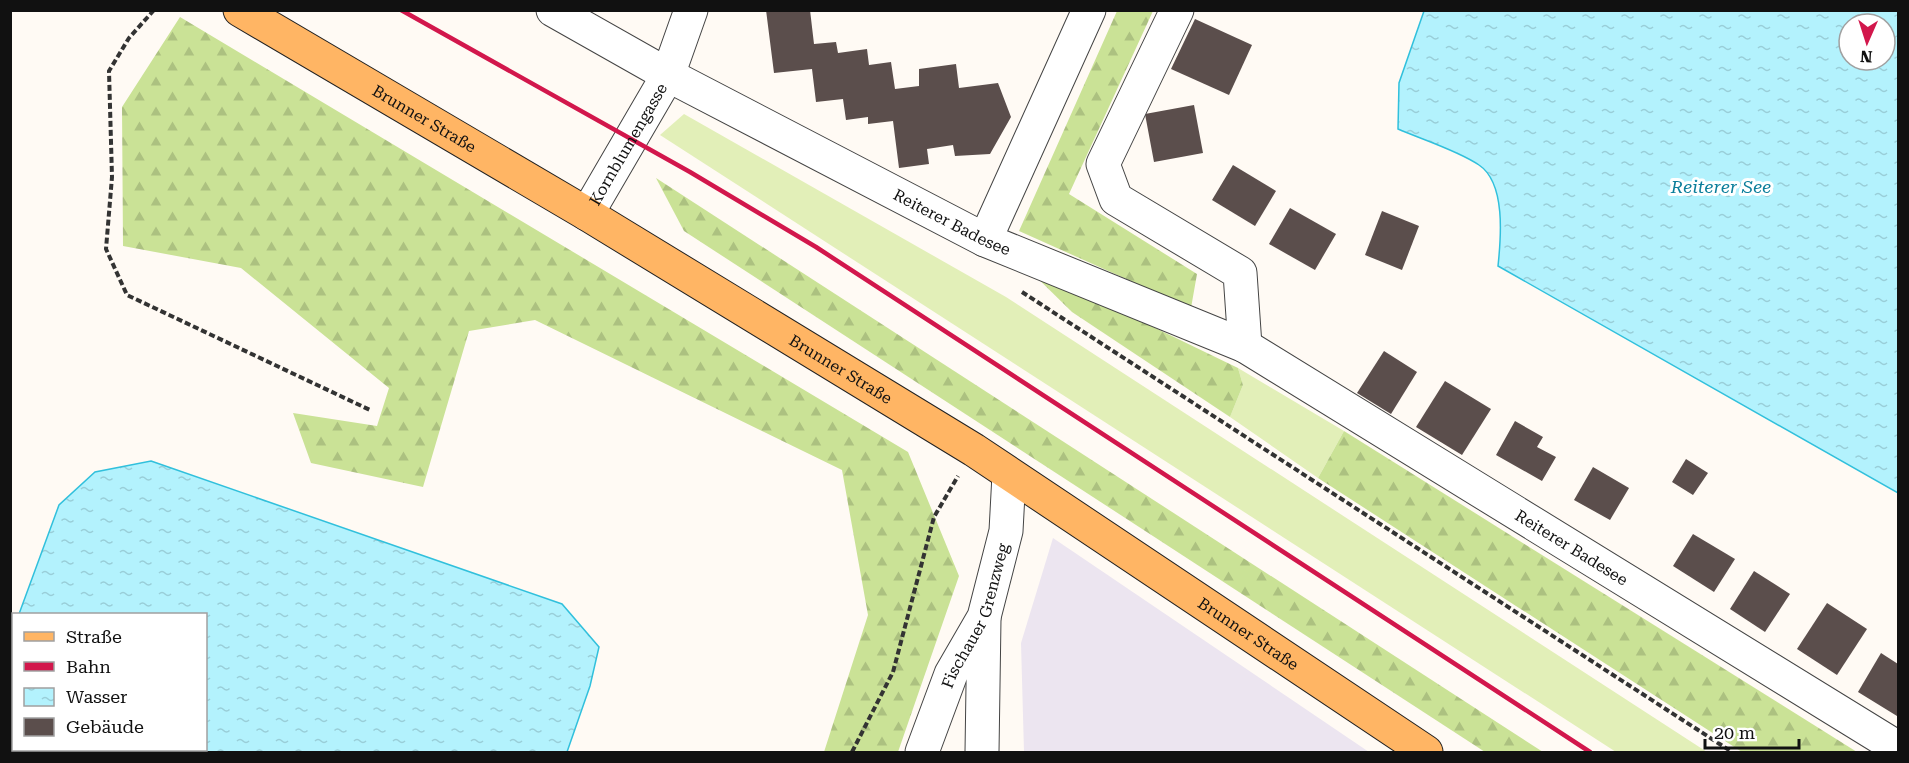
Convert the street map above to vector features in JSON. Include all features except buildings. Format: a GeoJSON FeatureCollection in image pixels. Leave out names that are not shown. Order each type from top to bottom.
{"type":"FeatureCollection","features":[{"type":"Feature","properties":{"kind":"main road","name":"Brunner Straße"},"geometry":{"type":"LineString","coordinates":[[240,10],[587,214],[974,450],[1426,753]]}},
{"type":"Feature","properties":{"kind":"street","name":"Reiterer Badesee"},"geometry":{"type":"LineString","coordinates":[[553,10],[668,75],[985,240],[1245,346],[1899,748]]}},
{"type":"Feature","properties":{"kind":"street","name":"Kornblumengasse"},"geometry":{"type":"LineString","coordinates":[[587,214],[668,75],[691,10]]}},
{"type":"Feature","properties":{"kind":"street"},"geometry":{"type":"LineString","coordinates":[[985,240],[1089,10]]}},
{"type":"Feature","properties":{"kind":"street"},"geometry":{"type":"LineString","coordinates":[[1177,10],[1103,164],[1116,199],[1240,273],[1245,346]]}},
{"type":"Feature","properties":{"kind":"street","name":"Fischauer Grenzweg"},"geometry":{"type":"LineString","coordinates":[[922,753],[951,674],[984,617],[1006,531],[1009,475]]}},
{"type":"Feature","properties":{"kind":"street"},"geometry":{"type":"LineString","coordinates":[[982,753],[984,617]]}},
{"type":"Feature","properties":{"kind":"path"},"geometry":{"type":"LineString","coordinates":[[154,10],[129,38],[109,71],[112,177],[106,249],[127,295],[370,410]]}},
{"type":"Feature","properties":{"kind":"path"},"geometry":{"type":"LineString","coordinates":[[1020,255],[1010,284],[1732,753]]}},
{"type":"Feature","properties":{"kind":"path"},"geometry":{"type":"LineString","coordinates":[[852,753],[893,672],[934,517],[974,450]]}},
{"type":"Feature","properties":{"kind":"shaded area"},"geometry":{"type":"Polygon","coordinates":[[[1053,538],[1369,752],[1024,752],[1021,643],[1053,538]]]}},
{"type":"Feature","properties":{"kind":"green space"},"geometry":{"type":"Polygon","coordinates":[[[1117,11],[1153,11],[1069,194],[1197,274],[1191,308],[1019,231],[1117,11]]]}},
{"type":"Feature","properties":{"kind":"green space"},"geometry":{"type":"Polygon","coordinates":[[[180,17],[908,452],[959,576],[898,752],[824,752],[868,615],[842,470],[535,320],[469,331],[423,487],[311,463],[293,413],[377,426],[389,388],[241,268],[123,246],[122,107],[180,17]]]}},
{"type":"Feature","properties":{"kind":"green space"},"geometry":{"type":"Polygon","coordinates":[[[684,114],[1006,297],[1707,752],[1616,752],[660,135],[684,114]]]}},
{"type":"Feature","properties":{"kind":"green space"},"geometry":{"type":"Polygon","coordinates":[[[656,178],[1543,752],[1485,752],[684,231],[656,178]]]}},
{"type":"Feature","properties":{"kind":"green space"},"geometry":{"type":"Polygon","coordinates":[[[1023,264],[1238,368],[1243,385],[1230,417],[1072,312],[1023,264]]]}},
{"type":"Feature","properties":{"kind":"green space"},"geometry":{"type":"Polygon","coordinates":[[[1238,368],[1344,431],[1318,478],[1230,417],[1243,385],[1238,368]]]}},
{"type":"Feature","properties":{"kind":"green space"},"geometry":{"type":"Polygon","coordinates":[[[1344,431],[1857,752],[1742,752],[1318,478],[1344,431]]]}},
{"type":"Feature","properties":{"kind":"water","name":"Reiterer See"},"geometry":{"type":"Polygon","coordinates":[[[1424,11],[1898,11],[1898,493],[1498,266],[1500,212],[1494,184],[1488,173],[1471,160],[1451,150],[1398,129],[1399,83],[1424,11]]]}},
{"type":"Feature","properties":{"kind":"water"},"geometry":{"type":"Polygon","coordinates":[[[151,461],[562,604],[599,647],[590,686],[567,752],[11,752],[10,636],[12,631],[12,751],[207,751],[207,613],[19,613],[59,505],[95,472],[151,461]]]}},
{"type":"Feature","properties":{"kind":"railway"},"geometry":{"type":"LineString","coordinates":[[401,10],[690,172],[816,247],[1590,752]]}}]}
